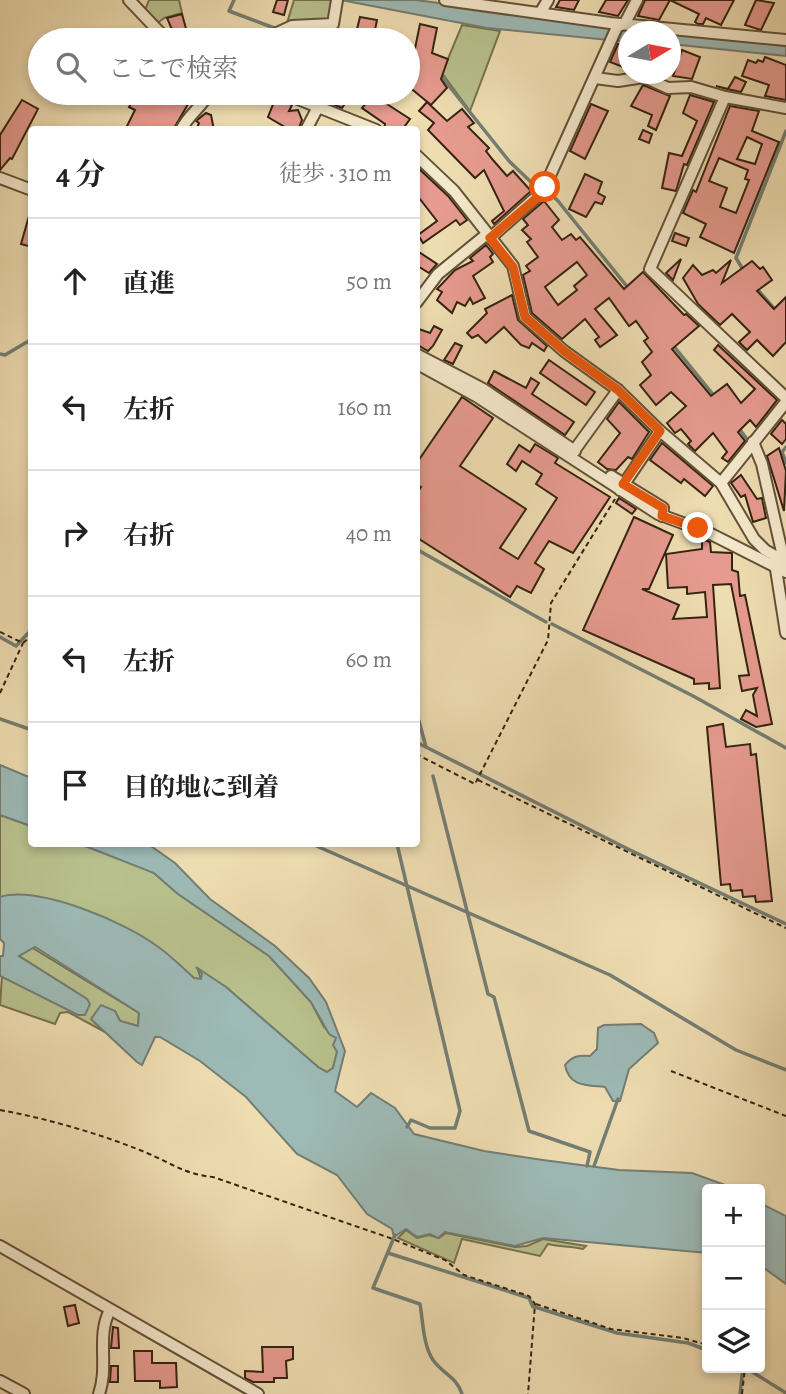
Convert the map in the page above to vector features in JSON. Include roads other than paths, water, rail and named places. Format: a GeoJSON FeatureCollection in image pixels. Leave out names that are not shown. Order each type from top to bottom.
{"type":"FeatureCollection","features":[{"type":"Feature","properties":{"kind":"street"},"geometry":{"type":"LineString","coordinates":[[129,0],[156,28]]}},
{"type":"Feature","properties":{"kind":"street"},"geometry":{"type":"LineString","coordinates":[[288,28],[333,24],[337,0]]}},
{"type":"Feature","properties":{"kind":"street"},"geometry":{"type":"LineString","coordinates":[[445,0],[618,25]]}},
{"type":"Feature","properties":{"kind":"street"},"geometry":{"type":"LineString","coordinates":[[540,13],[548,0]]}},
{"type":"Feature","properties":{"kind":"street"},"geometry":{"type":"LineString","coordinates":[[624,21],[637,0]]}},
{"type":"Feature","properties":{"kind":"street"},"geometry":{"type":"LineString","coordinates":[[420,298],[438,274],[544,189],[618,30]]}},
{"type":"Feature","properties":{"kind":"street"},"geometry":{"type":"LineString","coordinates":[[681,30],[786,40]]}},
{"type":"Feature","properties":{"kind":"street"},"geometry":{"type":"LineString","coordinates":[[595,78],[618,81],[644,77],[668,88],[691,87],[725,97],[786,107]]}},
{"type":"Feature","properties":{"kind":"street"},"geometry":{"type":"LineString","coordinates":[[721,483],[786,400],[650,269],[725,97]]}},
{"type":"Feature","properties":{"kind":"street"},"geometry":{"type":"LineString","coordinates":[[183,126],[187,118],[199,112],[203,105]]}},
{"type":"Feature","properties":{"kind":"street"},"geometry":{"type":"LineString","coordinates":[[313,105],[366,126]]}},
{"type":"Feature","properties":{"kind":"street"},"geometry":{"type":"LineString","coordinates":[[308,126],[318,107]]}},
{"type":"Feature","properties":{"kind":"street"},"geometry":{"type":"LineString","coordinates":[[420,159],[454,191],[513,267],[525,317],[564,351],[618,390],[660,431],[721,483],[754,539],[780,563]]}},
{"type":"Feature","properties":{"kind":"street"},"geometry":{"type":"LineString","coordinates":[[0,178],[28,188]]}},
{"type":"Feature","properties":{"kind":"street"},"geometry":{"type":"LineString","coordinates":[[0,186],[28,196]]}},
{"type":"Feature","properties":{"kind":"street"},"geometry":{"type":"LineString","coordinates":[[420,356],[483,389],[621,488],[662,513],[780,563]]}},
{"type":"Feature","properties":{"kind":"street"},"geometry":{"type":"LineString","coordinates":[[420,365],[572,453]]}},
{"type":"Feature","properties":{"kind":"street"},"geometry":{"type":"LineString","coordinates":[[572,453],[618,390]]}},
{"type":"Feature","properties":{"kind":"street"},"geometry":{"type":"LineString","coordinates":[[621,488],[660,431]]}},
{"type":"Feature","properties":{"kind":"street"},"geometry":{"type":"LineString","coordinates":[[753,442],[762,464],[780,563],[786,633]]}},
{"type":"Feature","properties":{"kind":"street"},"geometry":{"type":"LineString","coordinates":[[0,1246],[108,1312],[258,1394]]}},
{"type":"Feature","properties":{"kind":"street"},"geometry":{"type":"LineString","coordinates":[[99,1394],[103,1383],[103,1324],[108,1312]]}},
{"type":"Feature","properties":{"kind":"street"},"geometry":{"type":"LineString","coordinates":[[0,1381],[24,1394]]}},
{"type":"Feature","properties":{"kind":"water"},"geometry":{"type":"Polygon","coordinates":[[[341,0],[416,0],[618,26],[618,41],[487,28],[341,0]]]}},
{"type":"Feature","properties":{"kind":"water"},"geometry":{"type":"Polygon","coordinates":[[[681,34],[786,46],[786,56],[681,45],[681,34]]]}},
{"type":"Feature","properties":{"kind":"water"},"geometry":{"type":"Polygon","coordinates":[[[0,765],[28,777],[28,825],[0,815],[0,765]]]}},
{"type":"Feature","properties":{"kind":"water"},"geometry":{"type":"Polygon","coordinates":[[[88,847],[152,847],[175,863],[210,899],[275,946],[309,978],[326,1002],[345,1051],[335,1091],[357,1107],[371,1093],[395,1108],[414,1134],[484,1151],[619,1170],[692,1173],[722,1184],[702,1184],[702,1253],[543,1238],[515,1246],[445,1232],[438,1238],[430,1234],[417,1237],[406,1229],[394,1237],[392,1229],[367,1214],[337,1175],[297,1154],[246,1097],[200,1061],[160,1037],[155,1037],[142,1065],[91,1019],[101,1005],[115,1011],[120,1021],[138,1026],[139,1013],[35,947],[19,956],[87,999],[90,1004],[85,1015],[78,1015],[0,976],[0,956],[3,956],[4,943],[0,939],[0,897],[36,896],[58,901],[103,917],[143,937],[167,953],[194,978],[201,979],[202,974],[196,967],[226,987],[318,1067],[327,1072],[333,1068],[337,1052],[333,1045],[336,1038],[329,1034],[311,1002],[269,956],[178,894],[154,873],[88,847]]]}},
{"type":"Feature","properties":{"kind":"water"},"geometry":{"type":"Polygon","coordinates":[[[641,1024],[654,1033],[658,1043],[629,1069],[620,1101],[613,1101],[605,1087],[580,1084],[570,1077],[565,1065],[576,1057],[590,1056],[597,1049],[598,1028],[604,1025],[641,1024]]]}},
{"type":"Feature","properties":{"kind":"water"},"geometry":{"type":"Polygon","coordinates":[[[765,1206],[786,1216],[786,1284],[765,1269],[765,1206]]]}},
{"type":"Feature","properties":{"kind":"waterway"},"geometry":{"type":"LineString","coordinates":[[234,0],[229,11],[274,28]]}},
{"type":"Feature","properties":{"kind":"waterway"},"geometry":{"type":"LineString","coordinates":[[441,76],[509,161],[535,186],[548,191],[558,201],[629,289]]}},
{"type":"Feature","properties":{"kind":"waterway"},"geometry":{"type":"LineString","coordinates":[[744,271],[736,258],[786,131]]}},
{"type":"Feature","properties":{"kind":"waterway"},"geometry":{"type":"LineString","coordinates":[[757,289],[777,312]]}},
{"type":"Feature","properties":{"kind":"waterway"},"geometry":{"type":"LineString","coordinates":[[0,354],[5,355],[28,341]]}},
{"type":"Feature","properties":{"kind":"waterway"},"geometry":{"type":"LineString","coordinates":[[672,344],[716,398]]}},
{"type":"Feature","properties":{"kind":"waterway"},"geometry":{"type":"LineString","coordinates":[[738,427],[749,442]]}},
{"type":"Feature","properties":{"kind":"waterway"},"geometry":{"type":"LineString","coordinates":[[786,447],[782,452],[786,463]]}},
{"type":"Feature","properties":{"kind":"waterway"},"geometry":{"type":"LineString","coordinates":[[420,551],[546,622]]}},
{"type":"Feature","properties":{"kind":"waterway"},"geometry":{"type":"LineString","coordinates":[[552,624],[695,697],[786,748]]}},
{"type":"Feature","properties":{"kind":"waterway"},"geometry":{"type":"LineString","coordinates":[[0,637],[16,646],[28,633]]}},
{"type":"Feature","properties":{"kind":"waterway"},"geometry":{"type":"LineString","coordinates":[[0,719],[28,729]]}},
{"type":"Feature","properties":{"kind":"waterway"},"geometry":{"type":"LineString","coordinates":[[420,725],[426,747]]}},
{"type":"Feature","properties":{"kind":"waterway"},"geometry":{"type":"LineString","coordinates":[[420,744],[630,850],[786,924]]}},
{"type":"Feature","properties":{"kind":"waterway"},"geometry":{"type":"LineString","coordinates":[[433,776],[488,994],[494,997],[529,1131],[590,1152],[587,1166]]}},
{"type":"Feature","properties":{"kind":"waterway"},"geometry":{"type":"LineString","coordinates":[[319,847],[610,975],[736,1050],[786,1070]]}},
{"type":"Feature","properties":{"kind":"waterway"},"geometry":{"type":"LineString","coordinates":[[398,847],[460,1111],[455,1128],[430,1128],[411,1120],[407,1127]]}},
{"type":"Feature","properties":{"kind":"waterway"},"geometry":{"type":"LineString","coordinates":[[594,1166],[618,1099]]}},
{"type":"Feature","properties":{"kind":"waterway"},"geometry":{"type":"LineString","coordinates":[[395,1235],[373,1288],[420,1304],[425,1340],[430,1354],[437,1365],[457,1383],[462,1394]]}},
{"type":"Feature","properties":{"kind":"waterway"},"geometry":{"type":"LineString","coordinates":[[388,1253],[529,1298],[533,1307]]}},
{"type":"Feature","properties":{"kind":"waterway"},"geometry":{"type":"LineString","coordinates":[[535,1307],[617,1333],[688,1343],[702,1348]]}},
{"type":"Feature","properties":{"kind":"waterway"},"geometry":{"type":"LineString","coordinates":[[134,1329],[247,1394]]}},
{"type":"Feature","properties":{"kind":"waterway"},"geometry":{"type":"LineString","coordinates":[[740,1394],[742,1373]]}},
{"type":"Feature","properties":{"kind":"waterway"},"geometry":{"type":"LineString","coordinates":[[754,1373],[786,1393]]}}]}
